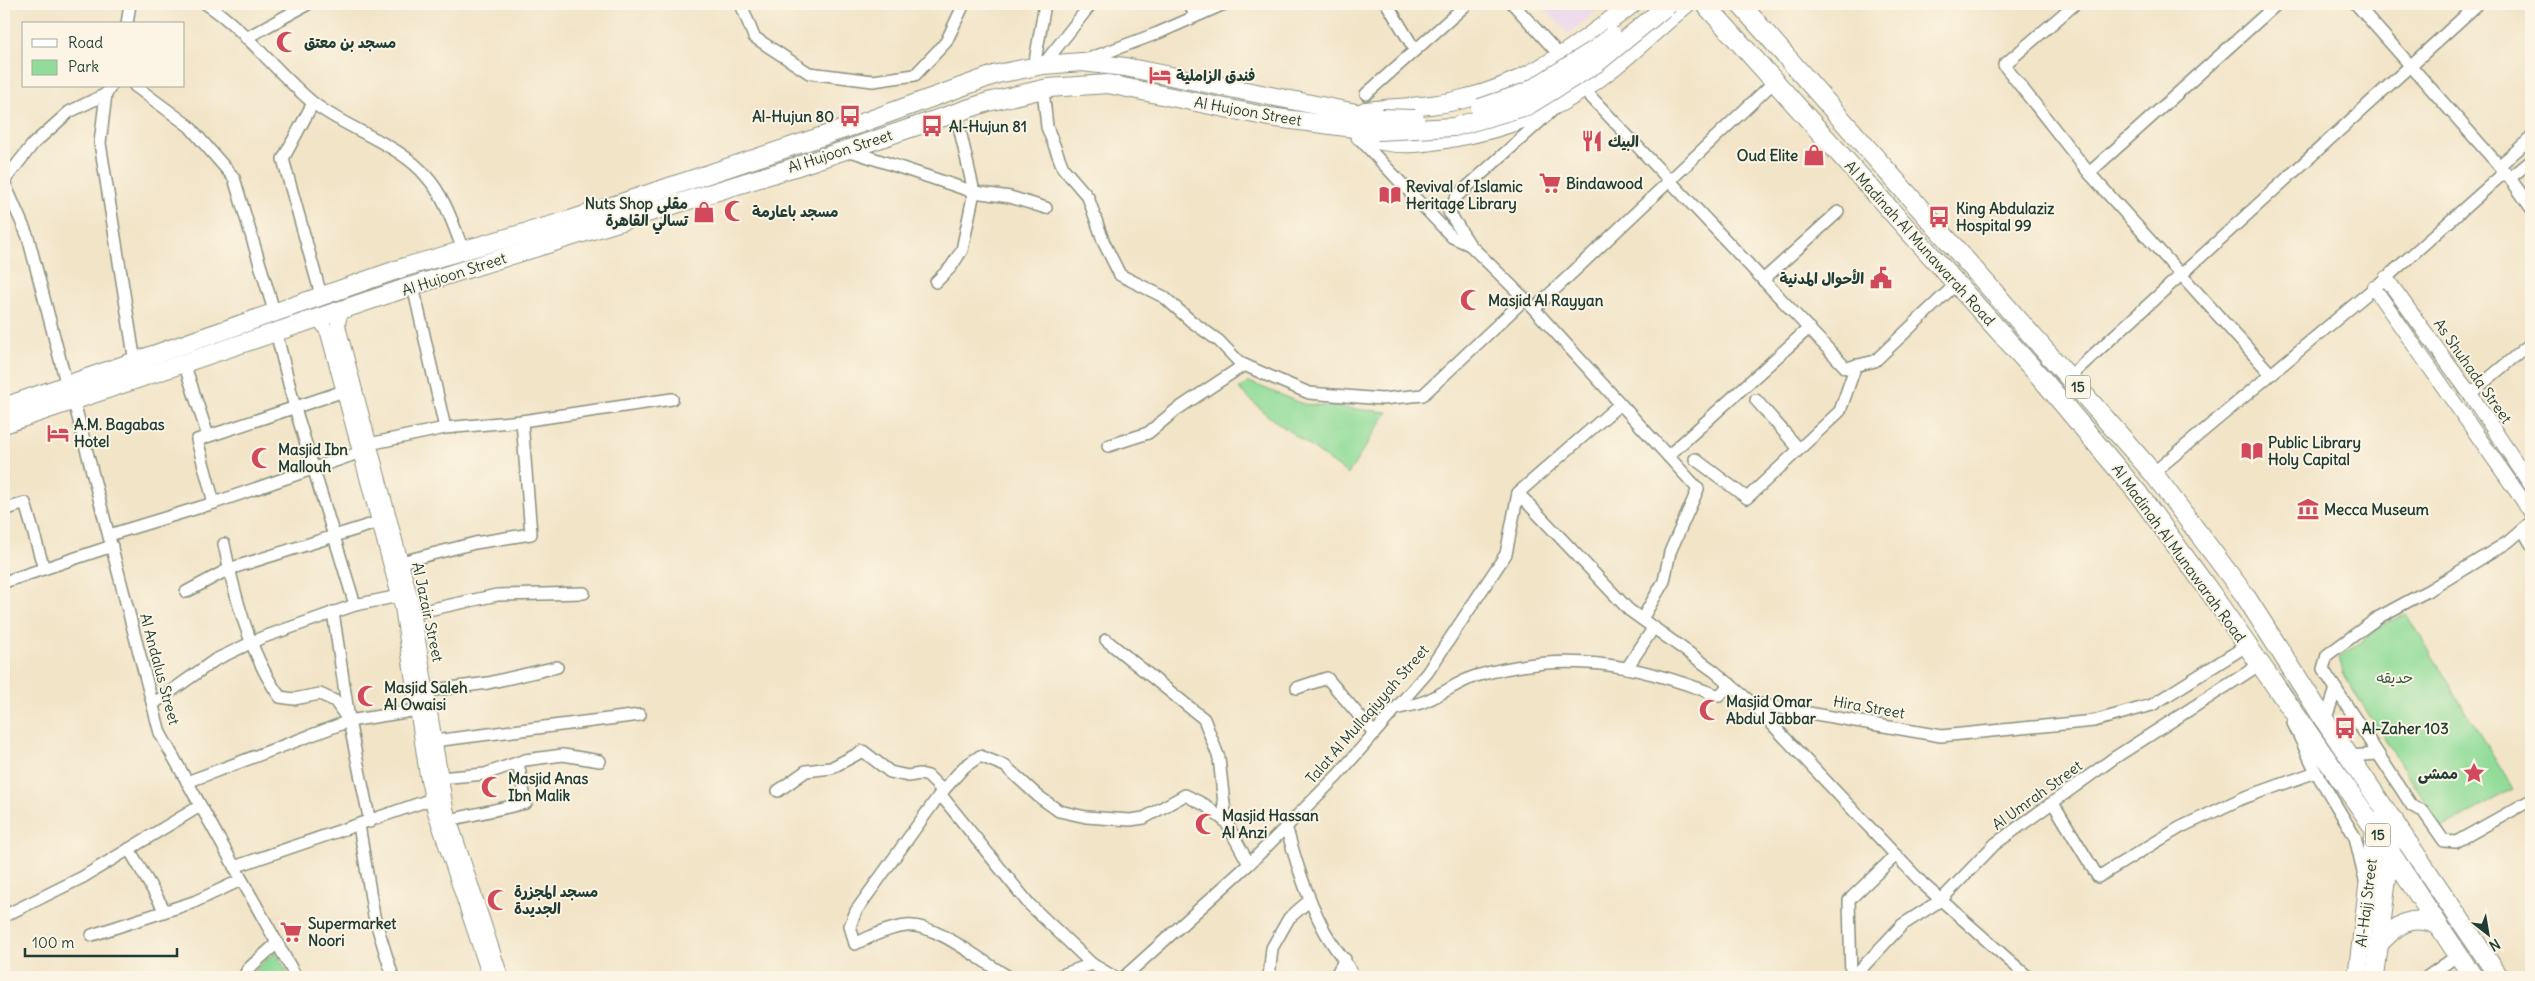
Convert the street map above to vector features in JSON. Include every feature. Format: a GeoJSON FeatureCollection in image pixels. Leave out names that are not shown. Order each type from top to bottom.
{"type":"FeatureCollection","features":[{"type":"Feature","properties":{"kind":"highway","name":"Al Madinah Al Munawarah Road"},"geometry":{"type":"LineString","coordinates":[[1705,4],[2043,380],[2137,492],[2205,585],[2390,852],[2473,977]]}},
{"type":"Feature","properties":{"kind":"highway","name":"Al Madinah Al Munawarah Road"},"geometry":{"type":"LineString","coordinates":[[1740,4],[2153,473],[2244,594],[2325,721],[2499,977]]}},
{"type":"Feature","properties":{"kind":"main road"},"geometry":{"type":"LineString","coordinates":[[1352,112],[1466,99],[1521,80],[1561,57],[1632,4]]}},
{"type":"Feature","properties":{"kind":"main road","name":"Al Hujoon Street"},"geometry":{"type":"LineString","coordinates":[[4,424],[71,394],[135,362],[274,311],[404,267],[570,220],[856,125],[997,74],[1038,66],[1082,62],[1125,67],[1352,112],[1379,125],[1426,120],[1468,112],[1527,92],[1596,49],[1651,4]]}},
{"type":"Feature","properties":{"kind":"main road","name":"Al Hujoon Street"},"geometry":{"type":"LineString","coordinates":[[4,407],[71,394],[184,363],[414,286],[846,150],[956,113],[1044,88],[1108,84],[1269,117],[1317,123],[1454,127],[1528,106],[1597,63],[1669,4]]}},
{"type":"Feature","properties":{"kind":"main road"},"geometry":{"type":"LineString","coordinates":[[1317,123],[1381,142],[1417,144],[1494,130],[1561,102],[1587,85],[1686,4]]}},
{"type":"Feature","properties":{"kind":"main road","name":"Al-Hajj Street"},"geometry":{"type":"LineString","coordinates":[[2356,977],[2379,800]]}},
{"type":"Feature","properties":{"kind":"main road","name":"Al-Hajj Street"},"geometry":{"type":"LineString","coordinates":[[2376,974],[2394,820]]}},
{"type":"Feature","properties":{"kind":"main road"},"geometry":{"type":"LineString","coordinates":[[2378,944],[2392,930],[2409,921],[2423,919],[2438,925]]}},
{"type":"Feature","properties":{"kind":"street"},"geometry":{"type":"LineString","coordinates":[[127,22],[130,4]]}},
{"type":"Feature","properties":{"kind":"street"},"geometry":{"type":"LineString","coordinates":[[206,4],[246,38],[313,102],[408,160],[426,174],[448,210],[463,250]]}},
{"type":"Feature","properties":{"kind":"street"},"geometry":{"type":"LineString","coordinates":[[246,38],[308,4]]}},
{"type":"Feature","properties":{"kind":"street"},"geometry":{"type":"LineString","coordinates":[[742,4],[754,37],[809,73],[873,81],[915,75],[946,42],[964,4]]}},
{"type":"Feature","properties":{"kind":"street"},"geometry":{"type":"LineString","coordinates":[[1038,66],[1045,4]]}},
{"type":"Feature","properties":{"kind":"street"},"geometry":{"type":"LineString","coordinates":[[1038,66],[1092,4]]}},
{"type":"Feature","properties":{"kind":"street"},"geometry":{"type":"LineString","coordinates":[[1190,4],[1196,16]]}},
{"type":"Feature","properties":{"kind":"street"},"geometry":{"type":"LineString","coordinates":[[1082,62],[1224,4]]}},
{"type":"Feature","properties":{"kind":"street"},"geometry":{"type":"LineString","coordinates":[[1387,4],[1415,50]]}},
{"type":"Feature","properties":{"kind":"street"},"geometry":{"type":"LineString","coordinates":[[1366,94],[1467,4]]}},
{"type":"Feature","properties":{"kind":"street"},"geometry":{"type":"LineString","coordinates":[[1513,4],[1587,85],[1591,97],[1846,368],[1876,361],[1956,284]]}},
{"type":"Feature","properties":{"kind":"street"},"geometry":{"type":"LineString","coordinates":[[2075,4],[2004,65],[2088,173],[2271,374]]}},
{"type":"Feature","properties":{"kind":"street"},"geometry":{"type":"LineString","coordinates":[[2088,173],[2277,4]]}},
{"type":"Feature","properties":{"kind":"street"},"geometry":{"type":"LineString","coordinates":[[2356,4],[2505,172],[2531,208]]}},
{"type":"Feature","properties":{"kind":"street"},"geometry":{"type":"LineString","coordinates":[[2069,377],[2478,4]]}},
{"type":"Feature","properties":{"kind":"street"},"geometry":{"type":"LineString","coordinates":[[1534,309],[1668,180],[1775,81]]}},
{"type":"Feature","properties":{"kind":"street"},"geometry":{"type":"LineString","coordinates":[[138,88],[189,126],[234,178],[274,311]]}},
{"type":"Feature","properties":{"kind":"street"},"geometry":{"type":"LineString","coordinates":[[1044,88],[1048,127],[1063,168],[1088,197],[1104,243],[1120,275],[1164,297],[1244,365],[1309,393],[1382,399],[1423,395],[1525,299]]}},
{"type":"Feature","properties":{"kind":"street"},"geometry":{"type":"LineString","coordinates":[[4,181],[33,144],[70,112],[109,90]]}},
{"type":"Feature","properties":{"kind":"street"},"geometry":{"type":"LineString","coordinates":[[109,90],[100,143],[135,362]]}},
{"type":"Feature","properties":{"kind":"street"},"geometry":{"type":"LineString","coordinates":[[313,102],[283,159],[321,295]]}},
{"type":"Feature","properties":{"kind":"street"},"geometry":{"type":"LineString","coordinates":[[1561,102],[1457,196],[1450,212],[1470,246],[1525,299],[1698,489],[1670,552],[1664,581],[1642,619]]}},
{"type":"Feature","properties":{"kind":"street"},"geometry":{"type":"LineString","coordinates":[[936,282],[951,267],[962,250],[974,192],[956,113]]}},
{"type":"Feature","properties":{"kind":"street"},"geometry":{"type":"LineString","coordinates":[[1355,134],[1452,237],[1470,246]]}},
{"type":"Feature","properties":{"kind":"street"},"geometry":{"type":"LineString","coordinates":[[2153,473],[2386,278],[2505,172],[2531,138]]}},
{"type":"Feature","properties":{"kind":"street"},"geometry":{"type":"LineString","coordinates":[[846,150],[974,192],[1010,197],[1046,208]]}},
{"type":"Feature","properties":{"kind":"street"},"geometry":{"type":"LineString","coordinates":[[2505,172],[2531,161]]}},
{"type":"Feature","properties":{"kind":"street","name":"Al Andalus Street"},"geometry":{"type":"LineString","coordinates":[[4,181],[28,237],[160,733],[296,977]]}},
{"type":"Feature","properties":{"kind":"street"},"geometry":{"type":"LineString","coordinates":[[4,211],[10,197]]}},
{"type":"Feature","properties":{"kind":"street"},"geometry":{"type":"LineString","coordinates":[[1763,280],[1838,212]]}},
{"type":"Feature","properties":{"kind":"street","name":"As Shuhada Street"},"geometry":{"type":"LineString","coordinates":[[2386,278],[2470,394],[2531,485]]}},
{"type":"Feature","properties":{"kind":"street"},"geometry":{"type":"LineString","coordinates":[[414,286],[446,428]]}},
{"type":"Feature","properties":{"kind":"street"},"geometry":{"type":"LineString","coordinates":[[2374,288],[2531,512]]}},
{"type":"Feature","properties":{"kind":"street","name":"Al Jazair Street"},"geometry":{"type":"LineString","coordinates":[[341,311],[338,323],[339,330],[367,448],[414,613],[439,778],[490,976]]}},
{"type":"Feature","properties":{"kind":"street","name":"Al Jazair Street"},"geometry":{"type":"LineString","coordinates":[[319,318],[327,329],[344,391],[367,448],[379,522],[399,596],[432,800],[447,852],[490,976]]}},
{"type":"Feature","properties":{"kind":"street"},"geometry":{"type":"LineString","coordinates":[[1668,456],[1809,328]]}},
{"type":"Feature","properties":{"kind":"street"},"geometry":{"type":"LineString","coordinates":[[276,332],[312,468],[355,605]]}},
{"type":"Feature","properties":{"kind":"street"},"geometry":{"type":"LineString","coordinates":[[2470,394],[2531,343]]}},
{"type":"Feature","properties":{"kind":"street"},"geometry":{"type":"LineString","coordinates":[[184,363],[208,436]]}},
{"type":"Feature","properties":{"kind":"street"},"geometry":{"type":"LineString","coordinates":[[1108,446],[1148,433],[1176,410],[1244,365]]}},
{"type":"Feature","properties":{"kind":"street"},"geometry":{"type":"LineString","coordinates":[[1695,459],[1747,498],[1840,412],[1856,365]]}},
{"type":"Feature","properties":{"kind":"street"},"geometry":{"type":"LineString","coordinates":[[214,503],[197,440],[344,391]]}},
{"type":"Feature","properties":{"kind":"street"},"geometry":{"type":"LineString","coordinates":[[4,582],[44,568],[110,540],[367,448],[446,428],[522,421],[672,399]]}},
{"type":"Feature","properties":{"kind":"street"},"geometry":{"type":"LineString","coordinates":[[1756,400],[1799,449]]}},
{"type":"Feature","properties":{"kind":"street"},"geometry":{"type":"LineString","coordinates":[[1620,404],[1518,493],[1629,610],[1730,684],[1752,703],[1941,900],[2028,977]]}},
{"type":"Feature","properties":{"kind":"street"},"geometry":{"type":"LineString","coordinates":[[401,562],[475,543],[531,534],[522,421]]}},
{"type":"Feature","properties":{"kind":"street","name":"Talat Al Mullaqiyyah Street"},"geometry":{"type":"LineString","coordinates":[[1124,977],[1249,864],[1337,776],[1427,673],[1506,554],[1518,493]]}},
{"type":"Feature","properties":{"kind":"street"},"geometry":{"type":"LineString","coordinates":[[4,510],[25,504],[44,568]]}},
{"type":"Feature","properties":{"kind":"street"},"geometry":{"type":"LineString","coordinates":[[186,592],[229,568],[379,522]]}},
{"type":"Feature","properties":{"kind":"street"},"geometry":{"type":"LineString","coordinates":[[2531,544],[2527,526],[2508,542],[2431,589],[2379,616],[2327,655],[2322,669],[2412,806],[2423,811],[2444,841],[2456,842],[2531,800]]}},
{"type":"Feature","properties":{"kind":"street"},"geometry":{"type":"LineString","coordinates":[[224,544],[229,568],[252,643],[266,678],[280,697],[294,699],[320,694],[335,701],[349,721]]}},
{"type":"Feature","properties":{"kind":"street"},"geometry":{"type":"LineString","coordinates":[[414,613],[497,595],[584,593]]}},
{"type":"Feature","properties":{"kind":"street"},"geometry":{"type":"LineString","coordinates":[[153,704],[215,660],[261,638],[355,605],[399,596]]}},
{"type":"Feature","properties":{"kind":"street"},"geometry":{"type":"LineString","coordinates":[[333,612],[364,823],[374,916],[393,977]]}},
{"type":"Feature","properties":{"kind":"street"},"geometry":{"type":"LineString","coordinates":[[1627,668],[1654,627]]}},
{"type":"Feature","properties":{"kind":"street"},"geometry":{"type":"LineString","coordinates":[[1106,640],[1204,719],[1219,758],[1226,822]]}},
{"type":"Feature","properties":{"kind":"street","name":"Hira Street"},"geometry":{"type":"LineString","coordinates":[[1752,703],[1941,736],[2094,721],[2152,705],[2246,646]]}},
{"type":"Feature","properties":{"kind":"street"},"geometry":{"type":"LineString","coordinates":[[1395,709],[1426,701],[1474,676],[1517,667],[1561,661],[1595,662],[1627,668],[1692,686],[1719,696],[1730,684]]}},
{"type":"Feature","properties":{"kind":"street","name":"Al Umrah Street"},"geometry":{"type":"LineString","coordinates":[[1856,977],[1860,970],[1902,924],[1941,900],[1995,844],[2114,758],[2260,665]]}},
{"type":"Feature","properties":{"kind":"street"},"geometry":{"type":"LineString","coordinates":[[426,692],[488,683],[558,667]]}},
{"type":"Feature","properties":{"kind":"street"},"geometry":{"type":"LineString","coordinates":[[1297,688],[1327,678],[1374,733]]}},
{"type":"Feature","properties":{"kind":"street"},"geometry":{"type":"LineString","coordinates":[[2325,721],[2336,689]]}},
{"type":"Feature","properties":{"kind":"street"},"geometry":{"type":"LineString","coordinates":[[2280,694],[2316,772],[2355,837],[2367,893]]}},
{"type":"Feature","properties":{"kind":"street"},"geometry":{"type":"LineString","coordinates":[[187,782],[349,721],[418,710]]}},
{"type":"Feature","properties":{"kind":"street"},"geometry":{"type":"LineString","coordinates":[[434,741],[640,715]]}},
{"type":"Feature","properties":{"kind":"street"},"geometry":{"type":"LineString","coordinates":[[778,791],[806,771],[831,768],[863,751],[890,772],[908,776],[920,774],[928,776],[1028,904],[1092,964],[1114,977]]}},
{"type":"Feature","properties":{"kind":"street"},"geometry":{"type":"LineString","coordinates":[[2349,756],[2378,754]]}},
{"type":"Feature","properties":{"kind":"street"},"geometry":{"type":"LineString","coordinates":[[439,778],[485,774],[518,762],[563,755],[600,761]]}},
{"type":"Feature","properties":{"kind":"street"},"geometry":{"type":"LineString","coordinates":[[1009,977],[937,932],[908,925],[876,934],[855,944],[850,926],[856,911],[941,793],[964,767],[980,756],[1005,766],[1038,796],[1059,811],[1086,817],[1130,820],[1144,818],[1185,795],[1205,805],[1226,822],[1249,864]]}},
{"type":"Feature","properties":{"kind":"street"},"geometry":{"type":"LineString","coordinates":[[449,820],[526,803],[518,762]]}},
{"type":"Feature","properties":{"kind":"street"},"geometry":{"type":"LineString","coordinates":[[2053,803],[2098,877],[2181,827],[2243,798],[2316,772]]}},
{"type":"Feature","properties":{"kind":"street"},"geometry":{"type":"LineString","coordinates":[[234,867],[432,800]]}},
{"type":"Feature","properties":{"kind":"street"},"geometry":{"type":"LineString","coordinates":[[4,916],[83,877],[200,806]]}},
{"type":"Feature","properties":{"kind":"street"},"geometry":{"type":"LineString","coordinates":[[1286,826],[1299,876],[1324,930],[1345,959],[1354,977]]}},
{"type":"Feature","properties":{"kind":"street"},"geometry":{"type":"LineString","coordinates":[[129,849],[165,911]]}},
{"type":"Feature","properties":{"kind":"street"},"geometry":{"type":"LineString","coordinates":[[1851,977],[1849,900],[1896,855]]}},
{"type":"Feature","properties":{"kind":"street"},"geometry":{"type":"LineString","coordinates":[[92,935],[194,902],[241,880]]}},
{"type":"Feature","properties":{"kind":"street"},"geometry":{"type":"LineString","coordinates":[[1270,977],[1272,948],[1290,918],[1310,900]]}},
{"type":"Feature","properties":{"kind":"street"},"geometry":{"type":"LineString","coordinates":[[244,977],[248,969],[276,944]]}},
{"type":"Feature","properties":{"kind":"street"},"geometry":{"type":"LineString","coordinates":[[2427,977],[2458,956]]}},
{"type":"Feature","properties":{"kind":"street"},"geometry":{"type":"LineString","coordinates":[[1335,977],[1345,959]]}},
{"type":"Feature","properties":{"kind":"street"},"geometry":{"type":"LineString","coordinates":[[1056,977],[1092,964]]}},
{"type":"Feature","properties":{"kind":"shaded area"},"geometry":{"type":"Polygon","coordinates":[[[1540,4],[1604,4],[1569,34],[1540,4]]]}},
{"type":"Feature","properties":{"kind":"green space"},"geometry":{"type":"Polygon","coordinates":[[[1249,382],[1303,404],[1388,412],[1348,474],[1267,415],[1239,389],[1249,382]]]}},
{"type":"Feature","properties":{"kind":"green space","name":"حديقه"},"geometry":{"type":"Polygon","coordinates":[[[2407,614],[2513,789],[2442,828],[2344,676],[2339,657],[2388,622],[2407,614]]]}},
{"type":"Feature","properties":{"kind":"green space"},"geometry":{"type":"Polygon","coordinates":[[[275,952],[290,977],[251,977],[254,971],[275,952]]]}},
{"type":"Feature","properties":{"kind":"place","name":"مسجد بن معتق"},"geometry":{"type":"Point","coordinates":[287,42]}},
{"type":"Feature","properties":{"kind":"place","name":"فندق الزاملية"},"geometry":{"type":"Point","coordinates":[1160,75]}},
{"type":"Feature","properties":{"kind":"place","name":"Al-Hujun 80"},"geometry":{"type":"Point","coordinates":[850,116]}},
{"type":"Feature","properties":{"kind":"place","name":"Al-Hujun 81"},"geometry":{"type":"Point","coordinates":[932,126]}},
{"type":"Feature","properties":{"kind":"place","name":"البيك"},"geometry":{"type":"Point","coordinates":[1592,141]}},
{"type":"Feature","properties":{"kind":"place","name":"Oud Elite"},"geometry":{"type":"Point","coordinates":[1814,155]}},
{"type":"Feature","properties":{"kind":"place","name":"Bindawood"},"geometry":{"type":"Point","coordinates":[1550,183]}},
{"type":"Feature","properties":{"kind":"place","name":"Revival of Islamic Heritage Library"},"geometry":{"type":"Point","coordinates":[1390,195]}},
{"type":"Feature","properties":{"kind":"place","name":"مسجد باعارمة"},"geometry":{"type":"Point","coordinates":[735,211]}},
{"type":"Feature","properties":{"kind":"place","name":"Nuts Shop مقلى تسالي القاهرة"},"geometry":{"type":"Point","coordinates":[704,212]}},
{"type":"Feature","properties":{"kind":"place","name":"King Abdulaziz Hospital 99"},"geometry":{"type":"Point","coordinates":[1939,217]}},
{"type":"Feature","properties":{"kind":"place","name":"الأحوال المدنية"},"geometry":{"type":"Point","coordinates":[1881,278]}},
{"type":"Feature","properties":{"kind":"place","name":"Masjid Al Rayyan"},"geometry":{"type":"Point","coordinates":[1471,300]}},
{"type":"Feature","properties":{"kind":"place","name":"A.M. Bagabas Hotel"},"geometry":{"type":"Point","coordinates":[58,433]}},
{"type":"Feature","properties":{"kind":"place","name":"Public Library Holy Capital"},"geometry":{"type":"Point","coordinates":[2252,451]}},
{"type":"Feature","properties":{"kind":"place","name":"Masjid Ibn Mallouh"},"geometry":{"type":"Point","coordinates":[262,458]}},
{"type":"Feature","properties":{"kind":"place","name":"Mecca Museum"},"geometry":{"type":"Point","coordinates":[2308,509]}},
{"type":"Feature","properties":{"kind":"place","name":"Masjid Saleh Al Owaisi"},"geometry":{"type":"Point","coordinates":[368,696]}},
{"type":"Feature","properties":{"kind":"place","name":"Masjid Omar Abdul Jabbar"},"geometry":{"type":"Point","coordinates":[1710,710]}},
{"type":"Feature","properties":{"kind":"place","name":"Al-Zaher 103"},"geometry":{"type":"Point","coordinates":[2345,728]}},
{"type":"Feature","properties":{"kind":"place","name":"ممشى"},"geometry":{"type":"Point","coordinates":[2474,773]}},
{"type":"Feature","properties":{"kind":"place","name":"Masjid Anas Ibn Malik"},"geometry":{"type":"Point","coordinates":[492,787]}},
{"type":"Feature","properties":{"kind":"place","name":"Masjid Hassan Al Anzi"},"geometry":{"type":"Point","coordinates":[1206,824]}},
{"type":"Feature","properties":{"kind":"place","name":"مسجد المجزرة الجديدة"},"geometry":{"type":"Point","coordinates":[498,900]}},
{"type":"Feature","properties":{"kind":"place","name":"Supermarket Noori"},"geometry":{"type":"Point","coordinates":[291,932]}}]}
